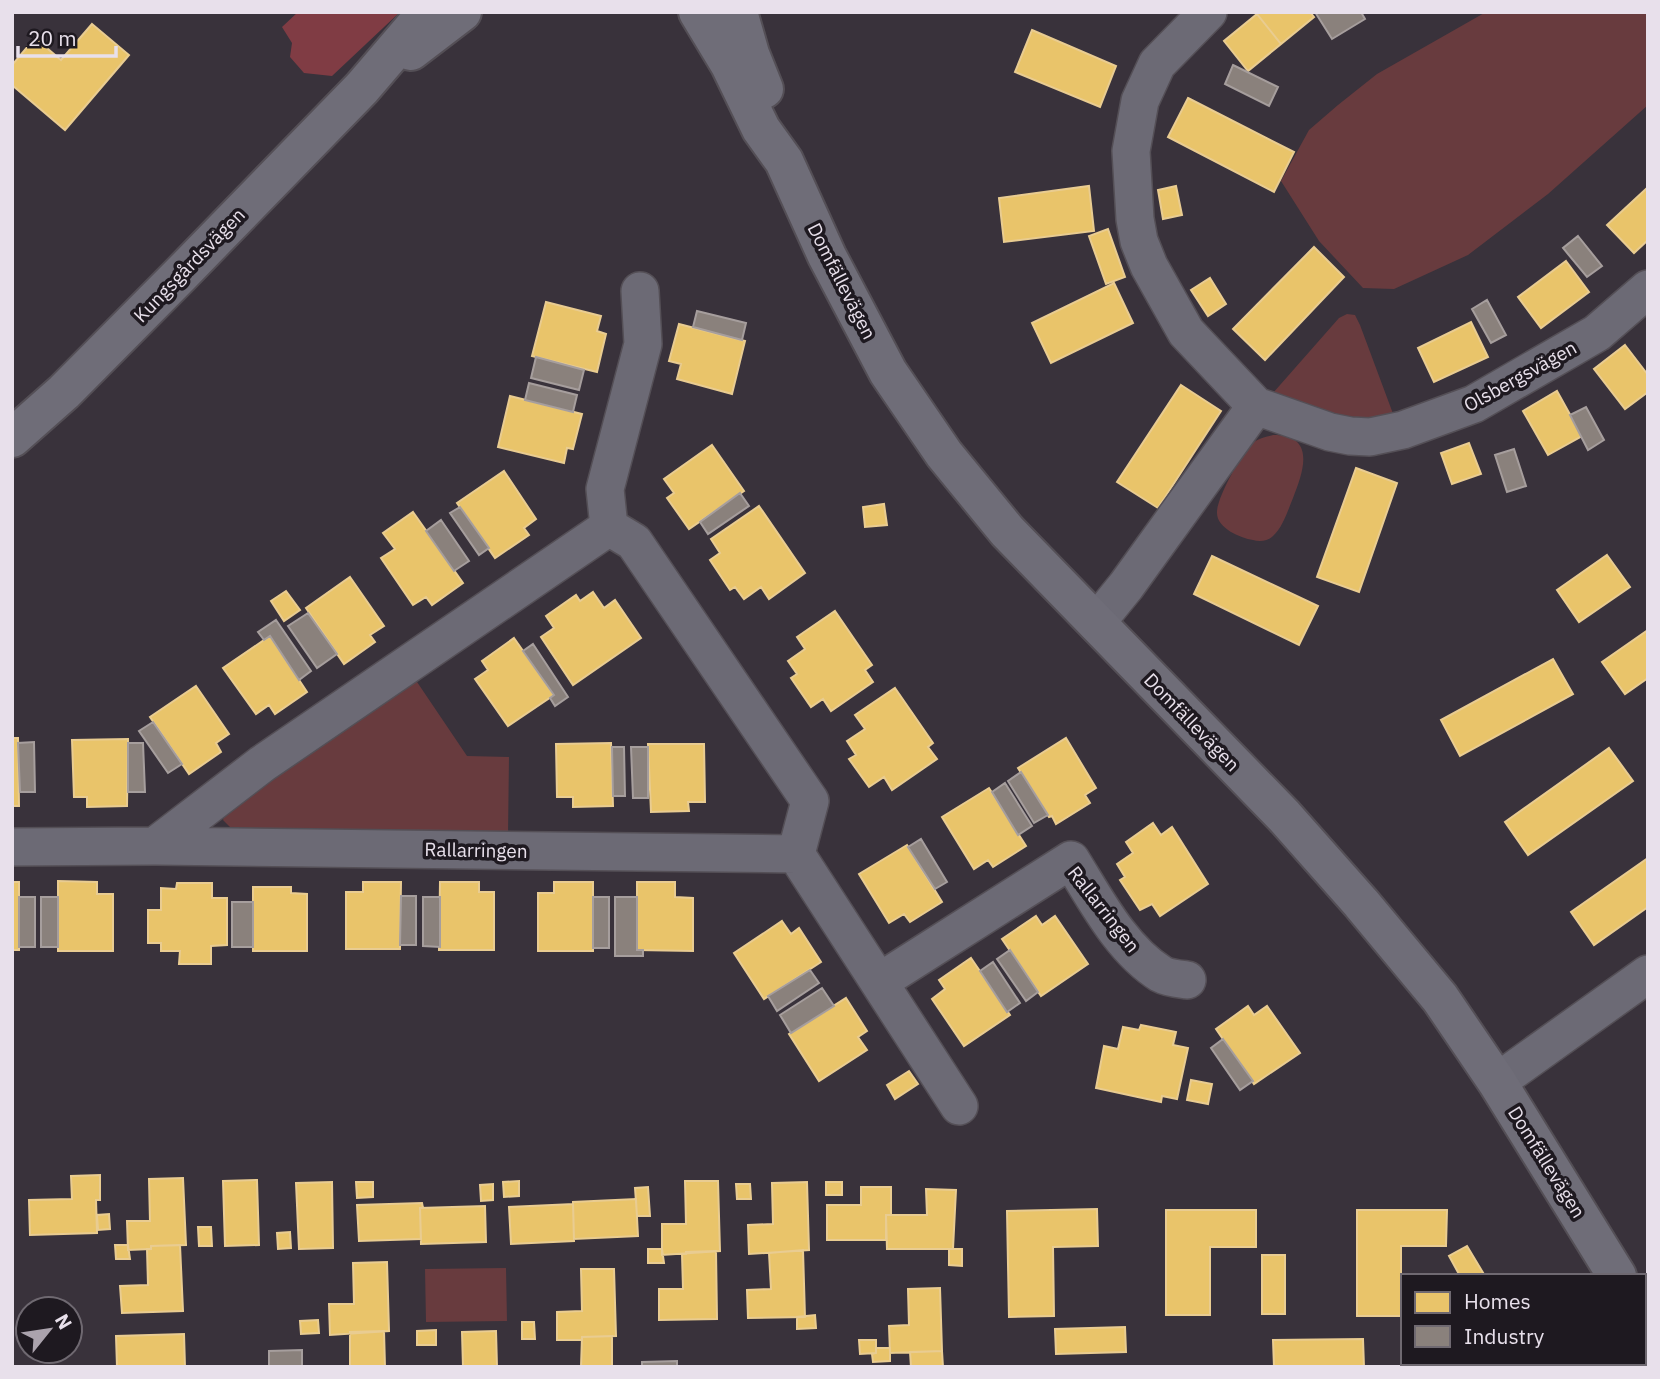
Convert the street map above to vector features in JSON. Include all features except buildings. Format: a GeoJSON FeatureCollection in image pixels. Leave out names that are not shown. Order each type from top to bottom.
{"type":"FeatureCollection","features":[{"type":"Feature","properties":{"kind":"street","name":"Kungsgårdsvägen"},"geometry":{"type":"LineString","coordinates":[[12,438],[64,392],[362,88],[427,12]]}},
{"type":"Feature","properties":{"kind":"street","name":"Kungsgårdsvägen"},"geometry":{"type":"LineString","coordinates":[[362,88],[462,12]]}},
{"type":"Feature","properties":{"kind":"street","name":"Domfällevägen"},"geometry":{"type":"LineString","coordinates":[[698,12],[730,65],[761,129],[784,161],[827,256],[888,372],[944,454],[1007,531],[1284,816],[1440,998],[1497,1082],[1616,1274]]}},
{"type":"Feature","properties":{"kind":"street","name":"Domfällevägen"},"geometry":{"type":"LineString","coordinates":[[738,12],[750,54],[777,120],[784,161]]}},
{"type":"Feature","properties":{"kind":"street","name":"Olsbergsvägen"},"geometry":{"type":"LineString","coordinates":[[1208,12],[1157,64],[1140,101],[1130,151],[1135,219],[1139,241],[1149,266],[1179,322],[1221,371],[1256,406],[1350,436],[1370,437],[1403,430],[1474,404],[1597,333],[1648,289]]}},
{"type":"Feature","properties":{"kind":"street"},"geometry":{"type":"LineString","coordinates":[[608,527],[605,489],[643,344],[640,290]]}},
{"type":"Feature","properties":{"kind":"street"},"geometry":{"type":"LineString","coordinates":[[1096,623],[1126,586],[1256,406]]}},
{"type":"Feature","properties":{"kind":"street"},"geometry":{"type":"LineString","coordinates":[[155,846],[262,764],[608,527]]}},
{"type":"Feature","properties":{"kind":"street"},"geometry":{"type":"LineString","coordinates":[[608,527],[635,542],[810,801],[796,854],[959,1106]]}},
{"type":"Feature","properties":{"kind":"street","name":"Rallarringen"},"geometry":{"type":"LineString","coordinates":[[12,847],[155,846],[796,854]]}},
{"type":"Feature","properties":{"kind":"street","name":"Rallarringen"},"geometry":{"type":"LineString","coordinates":[[879,982],[1071,860],[1102,910],[1134,952],[1163,975],[1187,980]]}},
{"type":"Feature","properties":{"kind":"street"},"geometry":{"type":"LineString","coordinates":[[1497,1082],[1648,974]]}},
{"type":"Feature","properties":{"kind":"shaded area"},"geometry":{"type":"Polygon","coordinates":[[[298,12],[400,12],[332,76],[304,73],[290,57],[292,43],[282,27],[298,12]]]}},
{"type":"Feature","properties":{"kind":"shaded area"},"geometry":{"type":"Polygon","coordinates":[[[1486,12],[1648,12],[1648,105],[1548,194],[1468,255],[1394,289],[1363,288],[1319,241],[1281,181],[1309,130],[1338,105],[1377,74],[1486,12]]]}},
{"type":"Feature","properties":{"kind":"shaded area"},"geometry":{"type":"Polygon","coordinates":[[[1347,314],[1355,315],[1360,325],[1395,419],[1355,424],[1273,393],[1339,318],[1347,314]]]}},
{"type":"Feature","properties":{"kind":"shaded area"},"geometry":{"type":"Polygon","coordinates":[[[1273,435],[1296,441],[1301,448],[1303,467],[1280,528],[1269,539],[1256,541],[1236,535],[1225,528],[1218,518],[1218,506],[1230,476],[1248,448],[1258,440],[1273,435]]]}},
{"type":"Feature","properties":{"kind":"shaded area"},"geometry":{"type":"Polygon","coordinates":[[[413,676],[467,756],[509,757],[508,835],[232,829],[223,820],[227,808],[413,676]]]}},
{"type":"Feature","properties":{"kind":"shaded area"},"geometry":{"type":"Polygon","coordinates":[[[506,1268],[507,1321],[426,1322],[425,1269],[506,1268]]]}}]}
